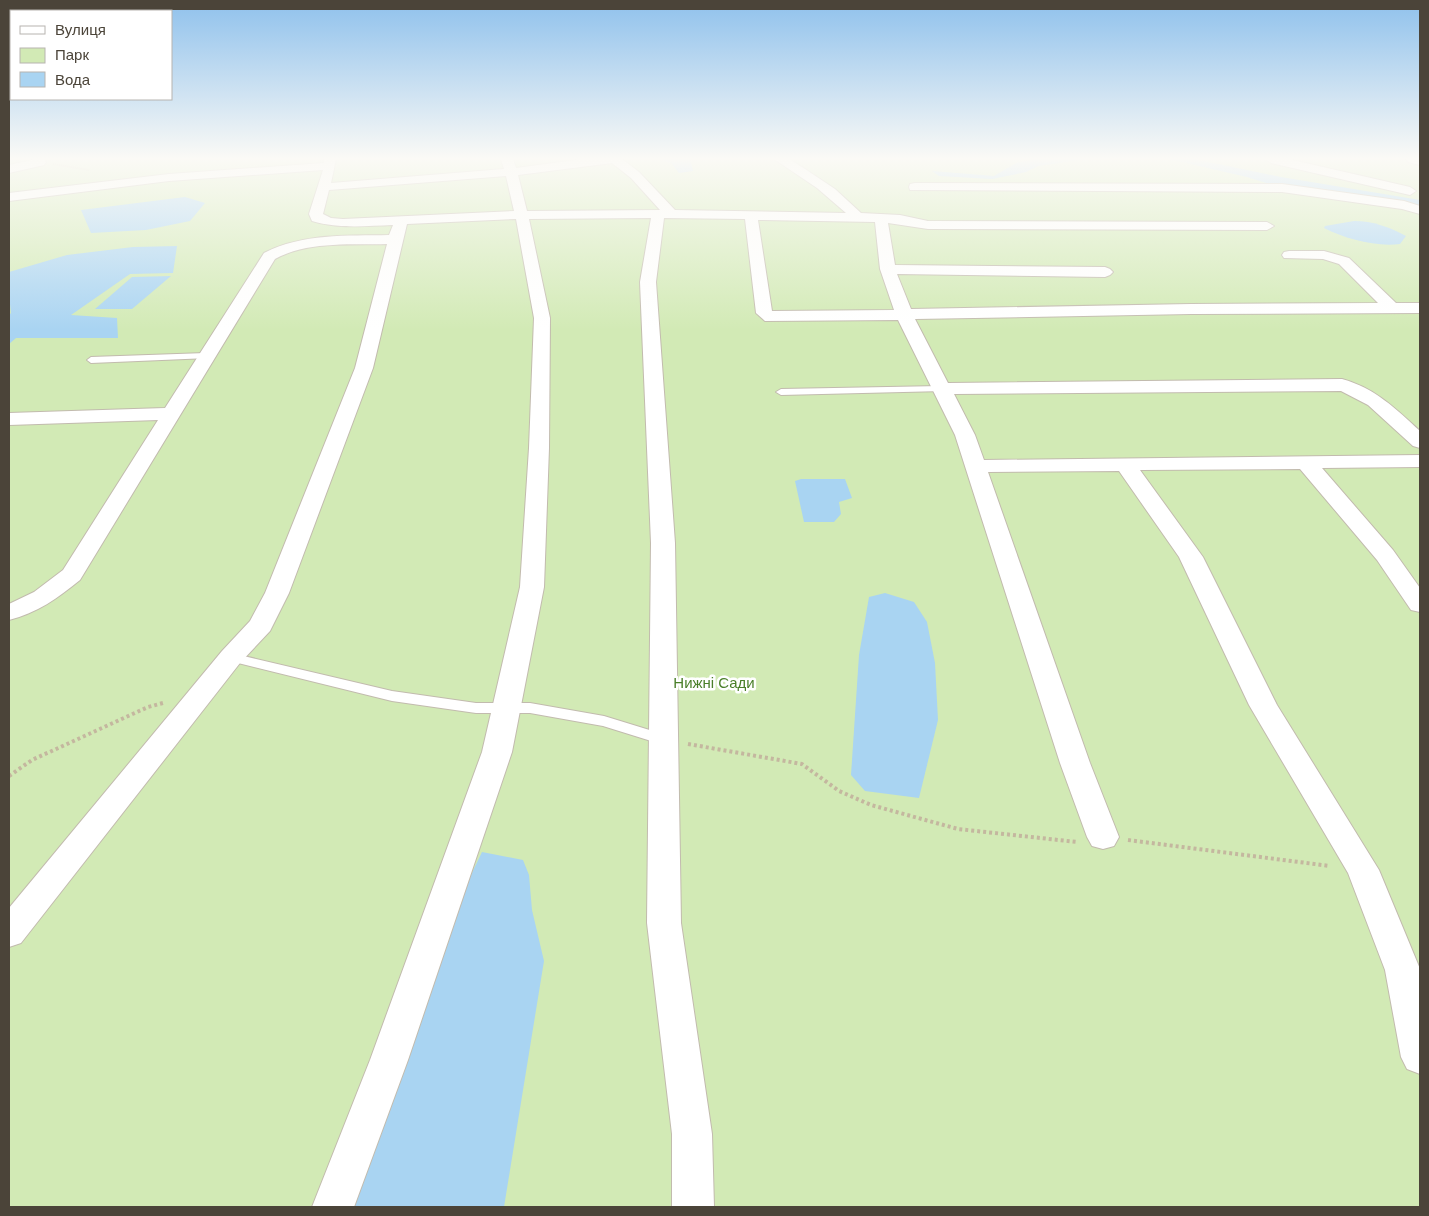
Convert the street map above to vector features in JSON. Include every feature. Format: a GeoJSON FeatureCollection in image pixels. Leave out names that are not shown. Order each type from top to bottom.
{"type":"FeatureCollection","features":[{"type":"Feature","properties":{"kind":"street"},"geometry":{"type":"LineString","coordinates":[[316,216],[317,218],[330,222],[398,230]]}},
{"type":"Feature","properties":{"kind":"street"},"geometry":{"type":"LineString","coordinates":[[9,612],[50,592],[72,575],[268,256],[288,246],[515,216]]}},
{"type":"Feature","properties":{"kind":"street"},"geometry":{"type":"LineString","coordinates":[[333,1207],[389,1060],[497,752],[532,587],[539,448],[542,318],[521,216]]}},
{"type":"Feature","properties":{"kind":"street"},"geometry":{"type":"LineString","coordinates":[[665,216],[648,282],[663,543],[664,923],[692,1134],[693,1207]]}},
{"type":"Feature","properties":{"kind":"street"},"geometry":{"type":"LineString","coordinates":[[751,216],[764,314],[771,317],[1191,309],[1420,308]]}},
{"type":"Feature","properties":{"kind":"street"},"geometry":{"type":"LineString","coordinates":[[791,216],[900,219],[928,225],[1267,226]]}},
{"type":"Feature","properties":{"kind":"street"},"geometry":{"type":"LineString","coordinates":[[881,219],[888,269],[904,314],[965,435],[1076,764],[1103,837]]}},
{"type":"Feature","properties":{"kind":"street"},"geometry":{"type":"LineString","coordinates":[[9,933],[231,657],[261,625],[278,593],[364,368],[398,230]]}},
{"type":"Feature","properties":{"kind":"street"},"geometry":{"type":"LineString","coordinates":[[1288,255],[1324,255],[1344,261],[1392,308]]}},
{"type":"Feature","properties":{"kind":"street"},"geometry":{"type":"LineString","coordinates":[[888,269],[1105,272]]}},
{"type":"Feature","properties":{"kind":"street"},"geometry":{"type":"LineString","coordinates":[[941,389],[1342,385],[1357,390],[1372,400],[1420,442]]}},
{"type":"Feature","properties":{"kind":"street"},"geometry":{"type":"LineString","coordinates":[[9,419],[171,414]]}},
{"type":"Feature","properties":{"kind":"street"},"geometry":{"type":"LineString","coordinates":[[975,466],[1420,461]]}},
{"type":"Feature","properties":{"kind":"street"},"geometry":{"type":"LineString","coordinates":[[1305,462],[1385,554],[1420,605]]}},
{"type":"Feature","properties":{"kind":"street"},"geometry":{"type":"LineString","coordinates":[[1126,465],[1192,557],[1263,705],[1363,870],[1403,970],[1420,1057]]}},
{"type":"Feature","properties":{"kind":"lane"},"geometry":{"type":"LineString","coordinates":[[91,360],[206,356]]}},
{"type":"Feature","properties":{"kind":"lane"},"geometry":{"type":"LineString","coordinates":[[781,392],[941,389]]}},
{"type":"Feature","properties":{"kind":"lane"},"geometry":{"type":"LineString","coordinates":[[231,657],[392,696],[476,708],[530,708],[604,721],[664,740]]}},
{"type":"Feature","properties":{"kind":"path"},"geometry":{"type":"LineString","coordinates":[[9,776],[32,760],[148,707],[167,702]]}},
{"type":"Feature","properties":{"kind":"path"},"geometry":{"type":"LineString","coordinates":[[664,740],[802,764],[839,791],[871,805],[958,829],[1078,842],[1103,837],[1363,870]]}},
{"type":"Feature","properties":{"kind":"green space","name":"Нижні Сади"},"geometry":{"type":"Polygon","coordinates":[[[9,216],[1420,216],[1420,1207],[9,1207],[9,216]]]}},
{"type":"Feature","properties":{"kind":"water"},"geometry":{"type":"Polygon","coordinates":[[[83,216],[194,216],[190,221],[146,230],[91,233],[83,216]]]}},
{"type":"Feature","properties":{"kind":"water"},"geometry":{"type":"Polygon","coordinates":[[[1354,221],[1381,225],[1406,236],[1400,244],[1390,245],[1351,239],[1324,228],[1325,226],[1354,221]]]}},
{"type":"Feature","properties":{"kind":"water"},"geometry":{"type":"Polygon","coordinates":[[[177,246],[173,273],[130,274],[71,315],[117,318],[118,338],[16,338],[9,344],[9,315],[11,313],[9,272],[67,255],[133,247],[177,246]]]}},
{"type":"Feature","properties":{"kind":"water"},"geometry":{"type":"Polygon","coordinates":[[[171,276],[132,309],[95,309],[132,277],[171,276]]]}},
{"type":"Feature","properties":{"kind":"water"},"geometry":{"type":"Polygon","coordinates":[[[801,479],[845,479],[852,498],[839,502],[841,514],[834,522],[804,522],[795,481],[801,479]]]}},
{"type":"Feature","properties":{"kind":"water"},"geometry":{"type":"Polygon","coordinates":[[[885,593],[914,602],[927,622],[935,663],[938,720],[919,798],[865,791],[851,775],[859,655],[869,597],[885,593]]]}},
{"type":"Feature","properties":{"kind":"water"},"geometry":{"type":"Polygon","coordinates":[[[482,852],[523,860],[529,875],[532,910],[544,961],[504,1207],[344,1207],[454,910],[482,852]]]}}]}
